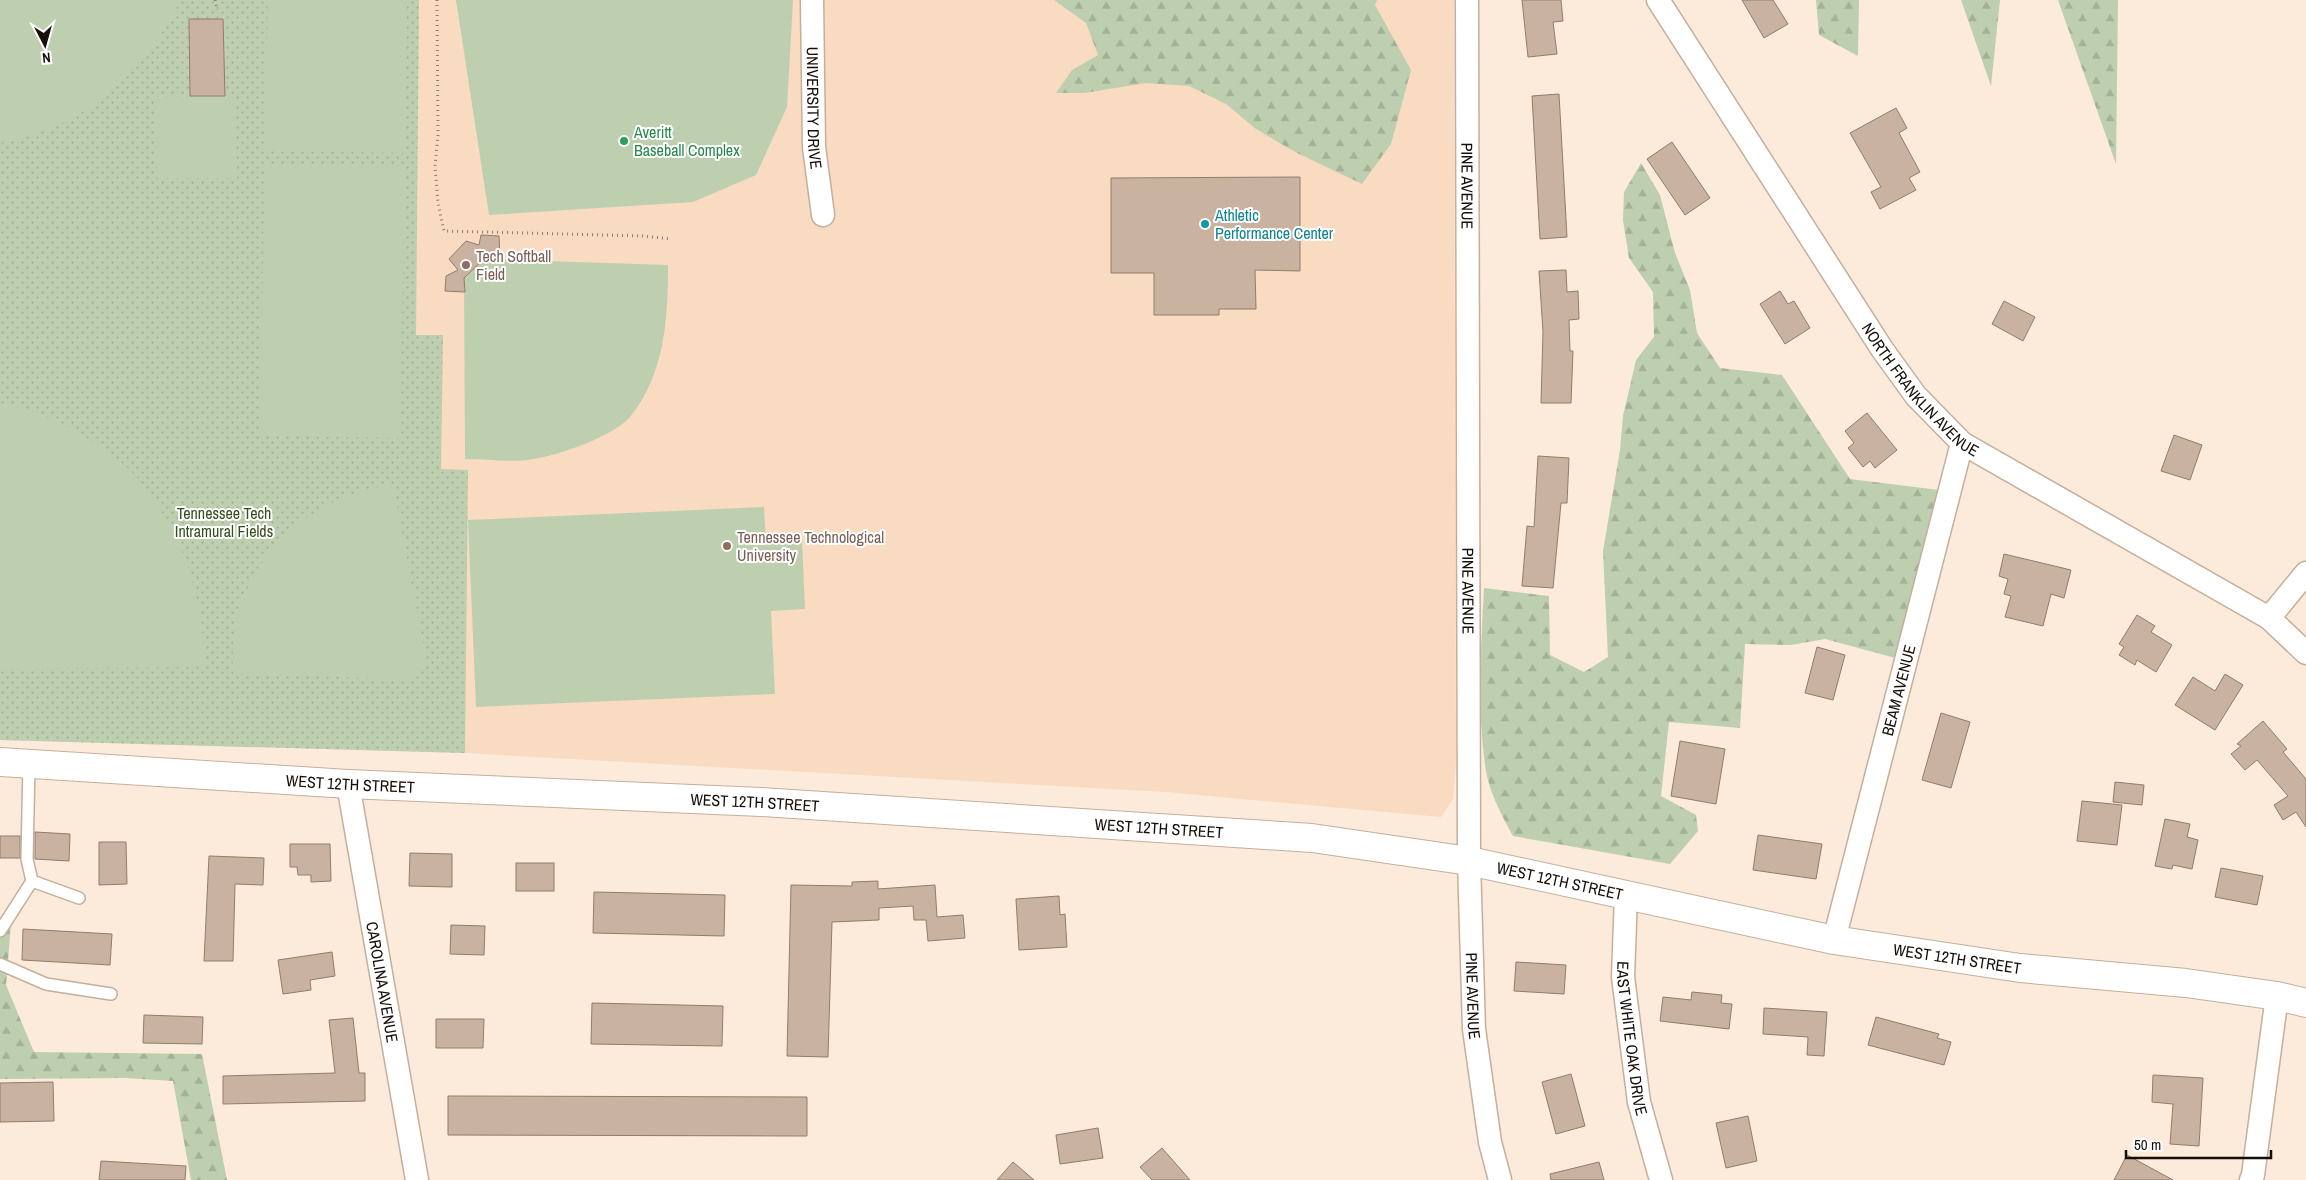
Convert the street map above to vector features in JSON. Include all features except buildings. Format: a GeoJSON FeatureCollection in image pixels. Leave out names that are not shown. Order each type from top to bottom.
{"type":"FeatureCollection","features":[{"type":"Feature","properties":{"kind":"main road","name":"WEST 12TH STREET"},"geometry":{"type":"LineString","coordinates":[[0,762],[348,784],[761,802],[1292,836],[1469,860],[1834,940],[2020,968],[2186,983],[2277,996],[2306,1003]]}},
{"type":"Feature","properties":{"kind":"street","name":"UNIVERSITY DRIVE"},"geometry":{"type":"LineString","coordinates":[[812,0],[814,148],[823,215]]}},
{"type":"Feature","properties":{"kind":"street","name":"PINE AVENUE"},"geometry":{"type":"LineString","coordinates":[[1467,0],[1469,860],[1474,1029],[1490,1142],[1500,1180]]}},
{"type":"Feature","properties":{"kind":"street","name":"NORTH FRANKLIN AVENUE"},"geometry":{"type":"LineString","coordinates":[[1658,0],[1882,349],[1916,396],[1962,443],[2269,618],[2306,653]]}},
{"type":"Feature","properties":{"kind":"street","name":"BEAM AVENUE"},"geometry":{"type":"LineString","coordinates":[[1834,940],[1962,443]]}},
{"type":"Feature","properties":{"kind":"street"},"geometry":{"type":"LineString","coordinates":[[2269,618],[2306,573]]}},
{"type":"Feature","properties":{"kind":"street","name":"CAROLINA AVENUE"},"geometry":{"type":"LineString","coordinates":[[348,784],[417,1180]]}},
{"type":"Feature","properties":{"kind":"street","name":"EAST WHITE OAK DRIVE"},"geometry":{"type":"LineString","coordinates":[[1626,894],[1624,977],[1640,1102],[1661,1180]]}},
{"type":"Feature","properties":{"kind":"street"},"geometry":{"type":"LineString","coordinates":[[2251,1180],[2256,1157],[2277,996]]}},
{"type":"Feature","properties":{"kind":"lane"},"geometry":{"type":"LineString","coordinates":[[0,931],[32,881],[27,859],[30,764]]}},
{"type":"Feature","properties":{"kind":"lane"},"geometry":{"type":"LineString","coordinates":[[32,881],[79,898]]}},
{"type":"Feature","properties":{"kind":"lane"},"geometry":{"type":"LineString","coordinates":[[0,964],[46,984],[111,994]]}},
{"type":"Feature","properties":{"kind":"path"},"geometry":{"type":"LineString","coordinates":[[216,0],[217,10]]}},
{"type":"Feature","properties":{"kind":"path"},"geometry":{"type":"LineString","coordinates":[[437,0],[438,135],[435,166],[438,203],[444,231],[644,236],[671,239]]}},
{"type":"Feature","properties":{"kind":"shaded area","name":"Tennessee Technological University"},"geometry":{"type":"Polygon","coordinates":[[[0,0],[1454,0],[1456,762],[1453,799],[1441,817],[1166,792],[465,753],[0,740],[0,0]]]}},
{"type":"Feature","properties":{"kind":"green space","name":"Tennessee Tech Intramural Fields"},"geometry":{"type":"Polygon","coordinates":[[[0,0],[419,0],[416,335],[443,335],[441,469],[468,470],[465,753],[0,740],[0,0]]]}},
{"type":"Feature","properties":{"kind":"green space"},"geometry":{"type":"Polygon","coordinates":[[[0,0],[180,0],[166,27],[149,52],[108,94],[84,111],[58,125],[30,136],[0,143],[0,0]]]}},
{"type":"Feature","properties":{"kind":"green space"},"geometry":{"type":"Polygon","coordinates":[[[268,0],[407,0],[405,153],[265,151],[268,0]]]}},
{"type":"Feature","properties":{"kind":"green space","name":"Averitt Baseball Complex"},"geometry":{"type":"Polygon","coordinates":[[[456,0],[793,0],[787,107],[756,175],[693,202],[489,215],[456,0]]]}},
{"type":"Feature","properties":{"kind":"green space"},"geometry":{"type":"Polygon","coordinates":[[[1054,0],[1377,0],[1375,5],[1411,70],[1391,144],[1362,184],[1295,152],[1256,129],[1226,104],[1189,86],[1146,83],[1085,93],[1056,93],[1072,70],[1098,55],[1086,23],[1054,0]]]}},
{"type":"Feature","properties":{"kind":"green space"},"geometry":{"type":"Polygon","coordinates":[[[1816,0],[1859,0],[1858,56],[1819,35],[1816,0]]]}},
{"type":"Feature","properties":{"kind":"green space"},"geometry":{"type":"Polygon","coordinates":[[[1961,0],[2000,0],[1991,86],[1961,0]]]}},
{"type":"Feature","properties":{"kind":"green space"},"geometry":{"type":"Polygon","coordinates":[[[2058,0],[2118,0],[2116,164],[2058,0]]]}},
{"type":"Feature","properties":{"kind":"green space"},"geometry":{"type":"Polygon","coordinates":[[[236,96],[237,178],[157,178],[156,97],[236,96]]]}},
{"type":"Feature","properties":{"kind":"green space"},"geometry":{"type":"Polygon","coordinates":[[[1641,163],[1660,195],[1675,253],[1690,290],[1697,333],[1720,368],[1782,375],[1850,479],[1939,490],[1899,659],[1825,639],[1791,645],[1745,644],[1740,728],[1669,722],[1661,796],[1696,815],[1698,831],[1670,864],[1513,836],[1489,784],[1485,765],[1481,721],[1480,676],[1484,588],[1549,596],[1550,655],[1584,672],[1608,657],[1603,551],[1620,450],[1623,416],[1636,360],[1654,337],[1653,292],[1629,258],[1623,220],[1624,192],[1641,163]]]}},
{"type":"Feature","properties":{"kind":"green space"},"geometry":{"type":"Polygon","coordinates":[[[265,165],[405,167],[400,438],[259,436],[265,165]]]}},
{"type":"Feature","properties":{"kind":"green space","name":"Tech Softball Field"},"geometry":{"type":"Polygon","coordinates":[[[484,259],[668,265],[667,305],[662,345],[651,383],[630,417],[599,438],[545,457],[517,461],[465,459],[464,278],[484,259]]]}},
{"type":"Feature","properties":{"kind":"green space"},"geometry":{"type":"Polygon","coordinates":[[[0,403],[27,409],[53,419],[77,432],[121,462],[139,480],[163,513],[174,533],[191,576],[201,621],[205,667],[0,669],[0,403]]]}},
{"type":"Feature","properties":{"kind":"green space"},"geometry":{"type":"Polygon","coordinates":[[[393,484],[427,665],[413,680],[233,673],[233,641],[238,609],[267,556],[296,525],[313,513],[350,495],[393,484]]]}},
{"type":"Feature","properties":{"kind":"green space"},"geometry":{"type":"Polygon","coordinates":[[[764,507],[766,542],[802,541],[805,609],[771,611],[775,694],[476,707],[468,520],[764,507]]]}},
{"type":"Feature","properties":{"kind":"green space"},"geometry":{"type":"Polygon","coordinates":[[[11,924],[6,985],[34,1052],[202,1054],[227,1180],[191,1180],[173,1081],[125,1078],[0,1079],[0,926],[11,924]]]}},
{"type":"Feature","properties":{"kind":"place","name":"Averitt Baseball Complex"},"geometry":{"type":"Point","coordinates":[624,141]}},
{"type":"Feature","properties":{"kind":"place","name":"Athletic Performance Center"},"geometry":{"type":"Point","coordinates":[1205,224]}},
{"type":"Feature","properties":{"kind":"place","name":"Tech Softball Field"},"geometry":{"type":"Point","coordinates":[466,265]}},
{"type":"Feature","properties":{"kind":"place","name":"Tennessee Technological University"},"geometry":{"type":"Point","coordinates":[727,546]}}]}
